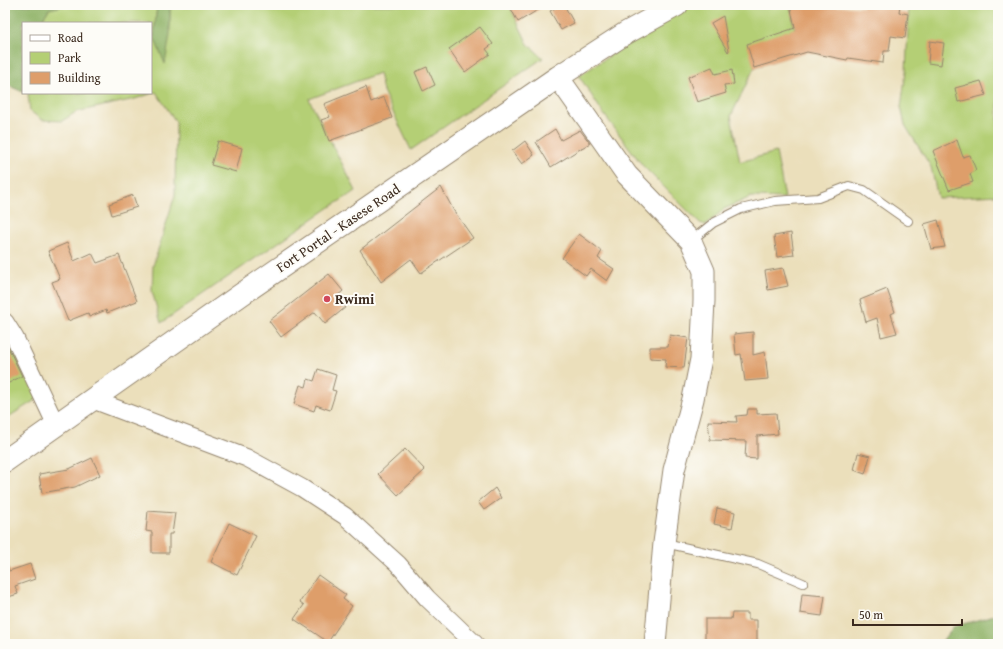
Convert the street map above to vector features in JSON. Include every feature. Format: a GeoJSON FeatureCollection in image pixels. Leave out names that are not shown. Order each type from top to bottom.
{"type":"FeatureCollection","features":[{"type":"Feature","properties":{"kind":"highway","name":"Fort Portal - Kasese Road"},"geometry":{"type":"LineString","coordinates":[[5,461],[558,77],[626,33],[677,5]]}},
{"type":"Feature","properties":{"kind":"street"},"geometry":{"type":"LineString","coordinates":[[558,77],[627,175],[691,241],[704,271],[701,360],[693,399],[674,470],[664,543],[655,644]]}},
{"type":"Feature","properties":{"kind":"street"},"geometry":{"type":"LineString","coordinates":[[5,322],[16,338],[56,425]]}},
{"type":"Feature","properties":{"kind":"street"},"geometry":{"type":"LineString","coordinates":[[91,400],[247,458],[302,488],[345,516],[398,564],[427,598],[475,644]]}},
{"type":"Feature","properties":{"kind":"lane"},"geometry":{"type":"LineString","coordinates":[[691,241],[713,223],[741,209],[775,201],[818,198],[849,186],[864,190],[908,221]]}},
{"type":"Feature","properties":{"kind":"lane"},"geometry":{"type":"LineString","coordinates":[[664,543],[758,564],[803,583]]}},
{"type":"Feature","properties":{"kind":"green space"},"geometry":{"type":"Polygon","coordinates":[[[5,5],[66,5],[49,9],[41,22],[22,22],[22,92],[5,84],[5,5]]]}},
{"type":"Feature","properties":{"kind":"green space"},"geometry":{"type":"Polygon","coordinates":[[[66,5],[157,5],[154,37],[170,26],[170,5],[509,5],[528,44],[543,58],[411,150],[383,91],[379,73],[309,99],[356,191],[330,207],[161,323],[152,291],[153,266],[175,195],[176,122],[156,92],[152,93],[152,22],[41,22],[49,9],[66,5]]]}},
{"type":"Feature","properties":{"kind":"green space"},"geometry":{"type":"Polygon","coordinates":[[[157,5],[170,5],[170,34],[165,64],[154,37],[157,5]]]}},
{"type":"Feature","properties":{"kind":"green space"},"geometry":{"type":"Polygon","coordinates":[[[687,5],[790,5],[794,26],[804,51],[754,68],[731,116],[740,162],[776,152],[785,198],[751,197],[724,209],[706,225],[700,223],[643,166],[603,113],[579,76],[687,5]]]}},
{"type":"Feature","properties":{"kind":"green space"},"geometry":{"type":"Polygon","coordinates":[[[909,5],[998,5],[998,195],[938,198],[931,167],[905,125],[901,107],[906,72],[909,5]]]}},
{"type":"Feature","properties":{"kind":"green space"},"geometry":{"type":"Polygon","coordinates":[[[28,94],[150,94],[135,99],[76,112],[62,121],[42,120],[30,111],[28,94]]]}},
{"type":"Feature","properties":{"kind":"green space"},"geometry":{"type":"Polygon","coordinates":[[[5,312],[27,346],[45,394],[5,419],[5,312]]]}},
{"type":"Feature","properties":{"kind":"green space"},"geometry":{"type":"Polygon","coordinates":[[[998,614],[998,644],[941,644],[953,627],[998,614]]]}},
{"type":"Feature","properties":{"kind":"building"},"geometry":{"type":"Polygon","coordinates":[[[509,5],[546,5],[518,22],[509,5]]]}},
{"type":"Feature","properties":{"kind":"building"},"geometry":{"type":"Polygon","coordinates":[[[560,5],[564,5],[574,23],[561,30],[550,11],[560,5]]]}},
{"type":"Feature","properties":{"kind":"building"},"geometry":{"type":"Polygon","coordinates":[[[790,5],[863,7],[863,5],[900,5],[899,12],[908,14],[905,38],[891,36],[889,51],[884,51],[883,63],[848,58],[847,60],[807,52],[754,68],[747,44],[795,28],[790,5]]]}},
{"type":"Feature","properties":{"kind":"building"},"geometry":{"type":"Polygon","coordinates":[[[723,16],[729,51],[728,52],[711,23],[723,16]]]}},
{"type":"Feature","properties":{"kind":"building"},"geometry":{"type":"Polygon","coordinates":[[[480,27],[493,44],[486,49],[490,54],[465,72],[449,49],[480,27]]]}},
{"type":"Feature","properties":{"kind":"building"},"geometry":{"type":"Polygon","coordinates":[[[930,41],[944,43],[941,65],[928,63],[930,41]]]}},
{"type":"Feature","properties":{"kind":"building"},"geometry":{"type":"Polygon","coordinates":[[[427,67],[435,85],[423,91],[415,72],[427,67]]]}},
{"type":"Feature","properties":{"kind":"building"},"geometry":{"type":"Polygon","coordinates":[[[712,67],[715,74],[732,70],[734,84],[724,85],[726,93],[697,102],[688,77],[712,67]]]}},
{"type":"Feature","properties":{"kind":"building"},"geometry":{"type":"Polygon","coordinates":[[[981,81],[986,95],[958,102],[955,88],[981,81]]]}},
{"type":"Feature","properties":{"kind":"building"},"geometry":{"type":"Polygon","coordinates":[[[366,87],[371,102],[384,97],[392,118],[329,141],[321,120],[330,117],[324,104],[366,87]]]}},
{"type":"Feature","properties":{"kind":"building"},"geometry":{"type":"Polygon","coordinates":[[[555,129],[561,140],[580,130],[590,143],[551,167],[536,142],[555,129]]]}},
{"type":"Feature","properties":{"kind":"building"},"geometry":{"type":"Polygon","coordinates":[[[957,140],[963,157],[970,155],[976,170],[970,174],[973,182],[949,190],[933,151],[957,140]]]}},
{"type":"Feature","properties":{"kind":"building"},"geometry":{"type":"Polygon","coordinates":[[[218,141],[242,148],[236,172],[211,165],[218,141]]]}},
{"type":"Feature","properties":{"kind":"building"},"geometry":{"type":"Polygon","coordinates":[[[525,141],[534,155],[522,164],[512,151],[525,141]]]}},
{"type":"Feature","properties":{"kind":"building"},"geometry":{"type":"Polygon","coordinates":[[[441,187],[454,211],[473,238],[421,273],[411,259],[381,282],[360,250],[441,187]]]}},
{"type":"Feature","properties":{"kind":"building"},"geometry":{"type":"Polygon","coordinates":[[[133,195],[137,207],[112,215],[109,204],[133,195]]]}},
{"type":"Feature","properties":{"kind":"building"},"geometry":{"type":"Polygon","coordinates":[[[938,220],[945,247],[931,249],[924,224],[938,220]]]}},
{"type":"Feature","properties":{"kind":"building"},"geometry":{"type":"Polygon","coordinates":[[[791,233],[794,255],[777,257],[774,236],[791,233]]]}},
{"type":"Feature","properties":{"kind":"building"},"geometry":{"type":"Polygon","coordinates":[[[579,234],[602,251],[598,258],[614,269],[607,281],[591,269],[586,276],[562,258],[579,234]]]}},
{"type":"Feature","properties":{"kind":"building"},"geometry":{"type":"Polygon","coordinates":[[[67,243],[74,261],[92,253],[97,263],[119,255],[137,301],[107,313],[106,310],[89,317],[88,313],[68,321],[52,282],[60,279],[48,251],[67,243]]]}},
{"type":"Feature","properties":{"kind":"building"},"geometry":{"type":"Polygon","coordinates":[[[783,268],[788,286],[768,290],[765,271],[783,268]]]}},
{"type":"Feature","properties":{"kind":"building"},"geometry":{"type":"Polygon","coordinates":[[[329,274],[343,291],[337,296],[346,307],[325,324],[315,312],[281,337],[269,321],[329,274]]]}},
{"type":"Feature","properties":{"kind":"building"},"geometry":{"type":"Polygon","coordinates":[[[887,289],[895,312],[891,314],[897,333],[881,337],[877,318],[866,322],[860,300],[887,289]]]}},
{"type":"Feature","properties":{"kind":"building"},"geometry":{"type":"Polygon","coordinates":[[[753,332],[753,355],[765,352],[768,379],[745,381],[741,354],[736,355],[734,334],[753,332]]]}},
{"type":"Feature","properties":{"kind":"building"},"geometry":{"type":"Polygon","coordinates":[[[670,335],[688,338],[684,368],[665,367],[666,359],[650,358],[650,347],[668,347],[670,335]]]}},
{"type":"Feature","properties":{"kind":"building"},"geometry":{"type":"Polygon","coordinates":[[[5,341],[22,376],[5,385],[5,341]]]}},
{"type":"Feature","properties":{"kind":"building"},"geometry":{"type":"Polygon","coordinates":[[[318,369],[336,375],[332,390],[336,391],[330,410],[316,405],[314,411],[294,404],[300,385],[306,387],[308,379],[314,381],[318,369]]]}},
{"type":"Feature","properties":{"kind":"building"},"geometry":{"type":"Polygon","coordinates":[[[748,409],[757,409],[757,414],[776,413],[778,434],[757,436],[757,459],[745,458],[746,441],[710,440],[708,421],[737,422],[736,416],[747,415],[748,409]]]}},
{"type":"Feature","properties":{"kind":"building"},"geometry":{"type":"Polygon","coordinates":[[[405,449],[425,470],[398,495],[378,474],[405,449]]]}},
{"type":"Feature","properties":{"kind":"building"},"geometry":{"type":"Polygon","coordinates":[[[858,453],[870,456],[865,474],[854,470],[858,453]]]}},
{"type":"Feature","properties":{"kind":"building"},"geometry":{"type":"Polygon","coordinates":[[[92,458],[100,475],[75,487],[42,493],[39,474],[69,469],[92,458]]]}},
{"type":"Feature","properties":{"kind":"building"},"geometry":{"type":"Polygon","coordinates":[[[495,488],[501,498],[484,510],[478,502],[495,488]]]}},
{"type":"Feature","properties":{"kind":"building"},"geometry":{"type":"Polygon","coordinates":[[[717,508],[735,512],[732,528],[714,524],[717,508]]]}},
{"type":"Feature","properties":{"kind":"building"},"geometry":{"type":"Polygon","coordinates":[[[148,511],[175,513],[172,534],[169,534],[169,553],[152,553],[152,532],[146,531],[148,511]]]}},
{"type":"Feature","properties":{"kind":"building"},"geometry":{"type":"Polygon","coordinates":[[[229,523],[256,536],[237,575],[211,562],[229,523]]]}},
{"type":"Feature","properties":{"kind":"building"},"geometry":{"type":"Polygon","coordinates":[[[5,563],[7,563],[9,571],[30,564],[35,579],[15,586],[18,594],[5,598],[5,563]]]}},
{"type":"Feature","properties":{"kind":"building"},"geometry":{"type":"Polygon","coordinates":[[[318,575],[346,595],[343,599],[352,606],[328,642],[294,619],[304,605],[300,602],[318,575]]]}},
{"type":"Feature","properties":{"kind":"building"},"geometry":{"type":"Polygon","coordinates":[[[802,594],[825,596],[822,616],[800,613],[802,594]]]}},
{"type":"Feature","properties":{"kind":"building"},"geometry":{"type":"Polygon","coordinates":[[[732,613],[748,613],[748,620],[757,620],[757,644],[705,644],[705,619],[731,619],[732,613]]]}},
{"type":"Feature","properties":{"kind":"place","name":"Rwimi"},"geometry":{"type":"Point","coordinates":[327,299]}}]}
